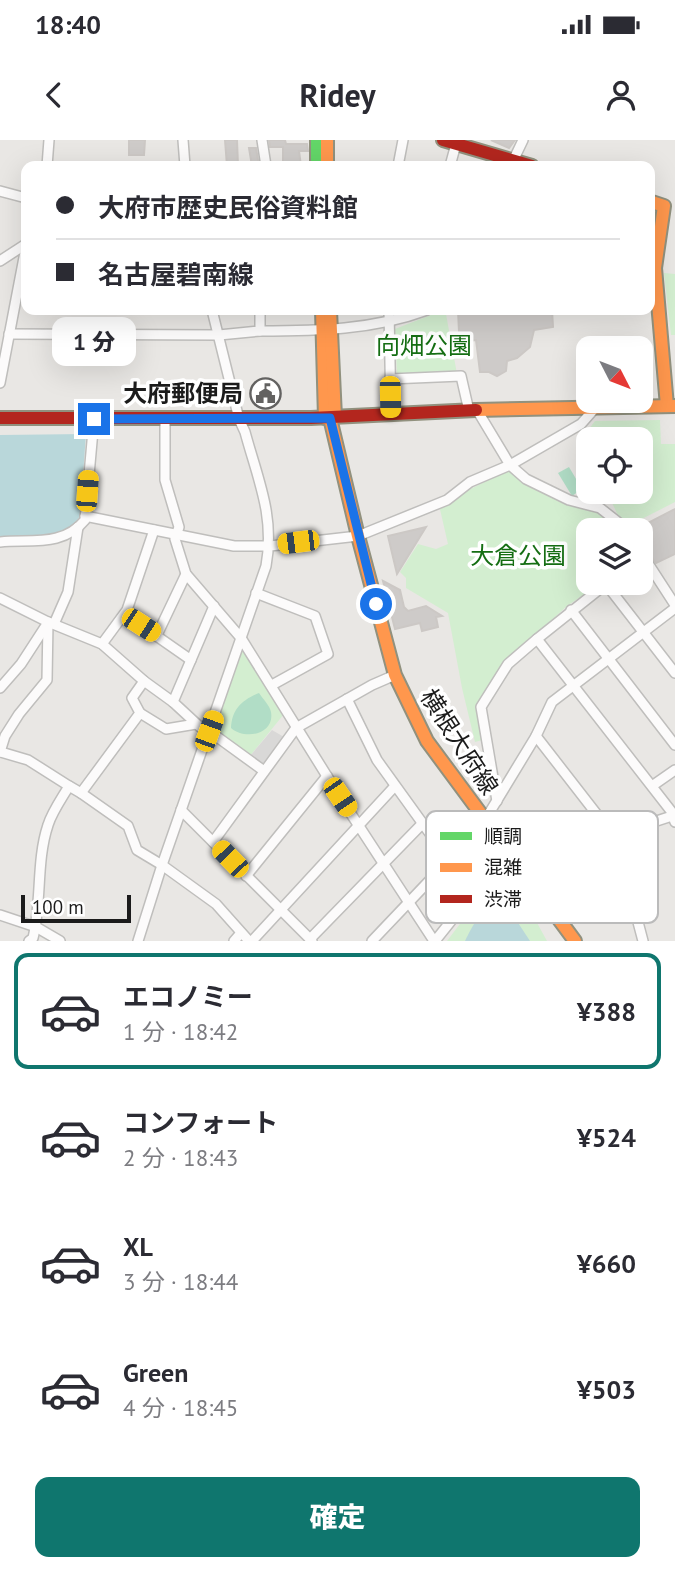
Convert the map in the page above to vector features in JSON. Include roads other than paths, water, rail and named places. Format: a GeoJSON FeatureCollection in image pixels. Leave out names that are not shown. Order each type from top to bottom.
{"type":"FeatureCollection","features":[{"type":"Feature","properties":{"kind":"main road"},"geometry":{"type":"LineString","coordinates":[[317,140],[317,161]]}},
{"type":"Feature","properties":{"kind":"main road"},"geometry":{"type":"LineString","coordinates":[[327,140],[327,161]]}},
{"type":"Feature","properties":{"kind":"main road"},"geometry":{"type":"LineString","coordinates":[[450,142],[513,161]]}},
{"type":"Feature","properties":{"kind":"main road"},"geometry":{"type":"LineString","coordinates":[[655,203],[664,205],[655,253]]}},
{"type":"Feature","properties":{"kind":"main road"},"geometry":{"type":"LineString","coordinates":[[653,406],[671,406],[655,291]]}},
{"type":"Feature","properties":{"kind":"main road"},"geometry":{"type":"LineString","coordinates":[[322,315],[327,330]]}},
{"type":"Feature","properties":{"kind":"main road"},"geometry":{"type":"LineString","coordinates":[[327,330],[329,315]]}},
{"type":"Feature","properties":{"kind":"main road","name":"横根大府線"},"geometry":{"type":"LineString","coordinates":[[327,330],[330,417],[395,676],[427,741],[478,811]]}},
{"type":"Feature","properties":{"kind":"main road"},"geometry":{"type":"LineString","coordinates":[[0,418],[239,419],[576,407]]}},
{"type":"Feature","properties":{"kind":"main road","name":"横根大府線"},"geometry":{"type":"LineString","coordinates":[[562,923],[575,941]]}},
{"type":"Feature","properties":{"kind":"street"},"geometry":{"type":"LineString","coordinates":[[47,161],[49,140]]}},
{"type":"Feature","properties":{"kind":"street"},"geometry":{"type":"LineString","coordinates":[[183,140],[185,161]]}},
{"type":"Feature","properties":{"kind":"street"},"geometry":{"type":"LineString","coordinates":[[262,140],[265,161]]}},
{"type":"Feature","properties":{"kind":"street"},"geometry":{"type":"LineString","coordinates":[[399,161],[403,140]]}},
{"type":"Feature","properties":{"kind":"street"},"geometry":{"type":"LineString","coordinates":[[513,161],[523,140]]}},
{"type":"Feature","properties":{"kind":"street"},"geometry":{"type":"LineString","coordinates":[[450,142],[450,161]]}},
{"type":"Feature","properties":{"kind":"street"},"geometry":{"type":"LineString","coordinates":[[0,191],[21,197]]}},
{"type":"Feature","properties":{"kind":"street"},"geometry":{"type":"LineString","coordinates":[[0,261],[21,248]]}},
{"type":"Feature","properties":{"kind":"street"},"geometry":{"type":"LineString","coordinates":[[0,383],[21,271]]}},
{"type":"Feature","properties":{"kind":"street"},"geometry":{"type":"LineString","coordinates":[[138,941],[266,566],[270,546],[269,518],[239,419],[213,315]]}},
{"type":"Feature","properties":{"kind":"street"},"geometry":{"type":"LineString","coordinates":[[260,315],[260,331]]}},
{"type":"Feature","properties":{"kind":"street"},"geometry":{"type":"LineString","coordinates":[[389,315],[391,415]]}},
{"type":"Feature","properties":{"kind":"street"},"geometry":{"type":"LineString","coordinates":[[9,334],[219,335],[327,330],[389,322],[411,315]]}},
{"type":"Feature","properties":{"kind":"street"},"geometry":{"type":"LineString","coordinates":[[390,379],[461,376],[473,410],[510,466],[526,479],[569,500],[600,508],[613,518]]}},
{"type":"Feature","properties":{"kind":"street"},"geometry":{"type":"LineString","coordinates":[[85,516],[234,546],[270,546],[358,536],[447,500],[470,482],[510,466],[581,424],[591,413]]}},
{"type":"Feature","properties":{"kind":"street"},"geometry":{"type":"LineString","coordinates":[[165,418],[165,480],[179,527],[175,539],[186,574],[241,638],[434,941],[448,923]]}},
{"type":"Feature","properties":{"kind":"street"},"geometry":{"type":"LineString","coordinates":[[0,688],[51,623],[68,592],[78,527],[85,516],[94,419]]}},
{"type":"Feature","properties":{"kind":"street"},"geometry":{"type":"LineString","coordinates":[[0,542],[46,541],[78,527]]}},
{"type":"Feature","properties":{"kind":"street"},"geometry":{"type":"LineString","coordinates":[[102,644],[125,614],[154,530]]}},
{"type":"Feature","properties":{"kind":"street"},"geometry":{"type":"LineString","coordinates":[[491,811],[536,736],[552,702],[675,606],[653,571]]}},
{"type":"Feature","properties":{"kind":"street"},"geometry":{"type":"LineString","coordinates":[[157,635],[186,574]]}},
{"type":"Feature","properties":{"kind":"street"},"geometry":{"type":"LineString","coordinates":[[497,801],[481,707],[509,664],[571,610],[606,584],[675,673]]}},
{"type":"Feature","properties":{"kind":"street"},"geometry":{"type":"LineString","coordinates":[[256,593],[315,616],[328,654],[272,685]]}},
{"type":"Feature","properties":{"kind":"street"},"geometry":{"type":"LineString","coordinates":[[0,598],[102,644],[197,724],[264,771]]}},
{"type":"Feature","properties":{"kind":"street"},"geometry":{"type":"LineString","coordinates":[[173,702],[214,606]]}},
{"type":"Feature","properties":{"kind":"street"},"geometry":{"type":"LineString","coordinates":[[571,610],[675,745]]}},
{"type":"Feature","properties":{"kind":"street"},"geometry":{"type":"LineString","coordinates":[[125,614],[191,660]]}},
{"type":"Feature","properties":{"kind":"street"},"geometry":{"type":"LineString","coordinates":[[51,623],[47,680],[19,714],[5,736],[0,752],[28,760],[128,826],[137,850],[216,904],[250,941],[395,786]]}},
{"type":"Feature","properties":{"kind":"street"},"geometry":{"type":"LineString","coordinates":[[537,639],[674,817]]}},
{"type":"Feature","properties":{"kind":"street"},"geometry":{"type":"LineString","coordinates":[[213,842],[296,728],[395,676]]}},
{"type":"Feature","properties":{"kind":"street"},"geometry":{"type":"LineString","coordinates":[[144,681],[132,698],[140,713],[166,729],[197,724]]}},
{"type":"Feature","properties":{"kind":"street"},"geometry":{"type":"LineString","coordinates":[[347,699],[377,760],[426,829]]}},
{"type":"Feature","properties":{"kind":"street"},"geometry":{"type":"LineString","coordinates":[[81,793],[140,713]]}},
{"type":"Feature","properties":{"kind":"street"},"geometry":{"type":"LineString","coordinates":[[536,736],[593,811]]}},
{"type":"Feature","properties":{"kind":"street"},"geometry":{"type":"LineString","coordinates":[[652,786],[675,770]]}},
{"type":"Feature","properties":{"kind":"street"},"geometry":{"type":"LineString","coordinates":[[246,876],[327,776]]}},
{"type":"Feature","properties":{"kind":"street"},"geometry":{"type":"LineString","coordinates":[[29,941],[33,938],[36,927],[48,824],[69,786]]}},
{"type":"Feature","properties":{"kind":"street"},"geometry":{"type":"LineString","coordinates":[[181,810],[311,940],[422,824]]}},
{"type":"Feature","properties":{"kind":"street"},"geometry":{"type":"LineString","coordinates":[[372,941],[426,885]]}},
{"type":"Feature","properties":{"kind":"street"},"geometry":{"type":"LineString","coordinates":[[0,915],[36,927],[60,941]]}},
{"type":"Feature","properties":{"kind":"street"},"geometry":{"type":"LineString","coordinates":[[638,923],[643,941]]}},
{"type":"Feature","properties":{"kind":"street"},"geometry":{"type":"LineString","coordinates":[[234,941],[241,933]]}},
{"type":"Feature","properties":{"kind":"water"},"geometry":{"type":"Polygon","coordinates":[[[86,434],[80,516],[72,527],[62,534],[0,540],[0,435],[86,434]]]}},
{"type":"Feature","properties":{"kind":"water"},"geometry":{"type":"Polygon","coordinates":[[[475,923],[518,923],[530,941],[465,941],[475,923]]]}},
{"type":"Feature","properties":{"kind":"place","name":"大府郵便局"},"geometry":{"type":"Point","coordinates":[266,394]}},
{"type":"Feature","properties":{"kind":"park label","name":"向畑公園"},"geometry":{"type":"Point","coordinates":[424,346]}},
{"type":"Feature","properties":{"kind":"park label","name":"大倉公園"},"geometry":{"type":"Point","coordinates":[518,556]}}]}
